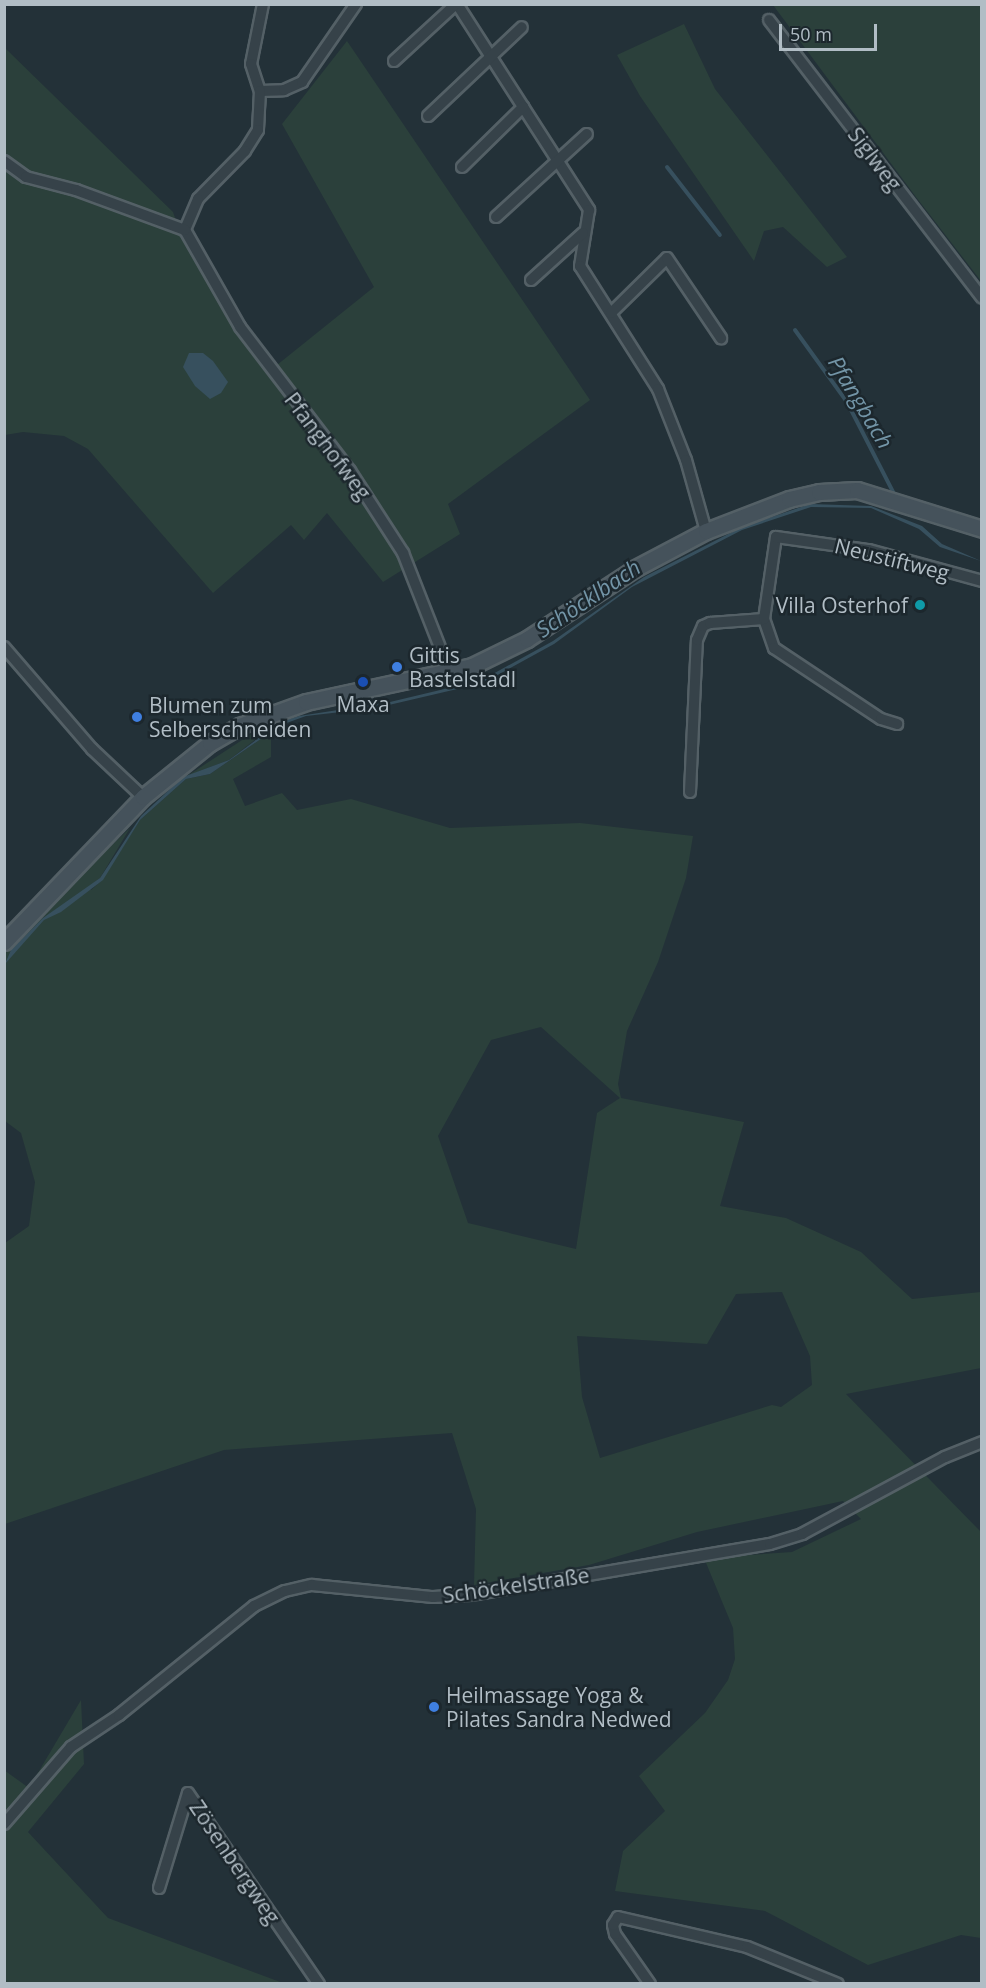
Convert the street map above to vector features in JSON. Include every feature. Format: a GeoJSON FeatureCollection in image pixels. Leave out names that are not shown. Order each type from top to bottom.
{"type":"FeatureCollection","features":[{"type":"Feature","properties":{"kind":"main road"},"geometry":{"type":"LineString","coordinates":[[4,942],[143,797],[210,743],[246,723],[306,702],[450,673],[527,639],[634,569],[706,531],[789,499],[839,489],[857,490],[981,529]]}},
{"type":"Feature","properties":{"kind":"street"},"geometry":{"type":"LineString","coordinates":[[4,161],[26,177],[76,190],[185,231],[198,199],[246,151],[258,130],[260,91],[251,64],[263,4]]}},
{"type":"Feature","properties":{"kind":"street"},"geometry":{"type":"LineString","coordinates":[[260,91],[284,90],[302,82],[356,4]]}},
{"type":"Feature","properties":{"kind":"street"},"geometry":{"type":"LineString","coordinates":[[394,61],[457,4],[589,210],[583,233],[580,266],[612,313],[658,389],[686,460],[706,531]]}},
{"type":"Feature","properties":{"kind":"street","name":"Siglweg"},"geometry":{"type":"LineString","coordinates":[[769,20],[981,298]]}},
{"type":"Feature","properties":{"kind":"street"},"geometry":{"type":"LineString","coordinates":[[428,116],[522,27]]}},
{"type":"Feature","properties":{"kind":"street"},"geometry":{"type":"LineString","coordinates":[[462,167],[523,107]]}},
{"type":"Feature","properties":{"kind":"street"},"geometry":{"type":"LineString","coordinates":[[496,217],[587,134]]}},
{"type":"Feature","properties":{"kind":"street","name":"Pfanghofweg"},"geometry":{"type":"LineString","coordinates":[[185,231],[240,327],[350,471],[403,553],[450,673]]}},
{"type":"Feature","properties":{"kind":"street"},"geometry":{"type":"LineString","coordinates":[[531,280],[583,233]]}},
{"type":"Feature","properties":{"kind":"street"},"geometry":{"type":"LineString","coordinates":[[612,313],[667,258],[721,338]]}},
{"type":"Feature","properties":{"kind":"street","name":"Neustiftweg"},"geometry":{"type":"LineString","coordinates":[[897,724],[881,719],[774,648],[764,619],[776,537],[869,550],[981,581]]}},
{"type":"Feature","properties":{"kind":"street"},"geometry":{"type":"LineString","coordinates":[[690,792],[697,640],[703,626],[710,623],[764,619]]}},
{"type":"Feature","properties":{"kind":"street"},"geometry":{"type":"LineString","coordinates":[[4,647],[92,749],[143,797]]}},
{"type":"Feature","properties":{"kind":"street","name":"Schöckelstraße"},"geometry":{"type":"LineString","coordinates":[[4,1824],[71,1747],[119,1715],[255,1606],[285,1591],[312,1585],[433,1597],[471,1595],[770,1544],[802,1534],[945,1457],[981,1442]]}},
{"type":"Feature","properties":{"kind":"street","name":"Zösenbergweg"},"geometry":{"type":"LineString","coordinates":[[159,1888],[188,1792],[319,1983]]}},
{"type":"Feature","properties":{"kind":"street"},"geometry":{"type":"LineString","coordinates":[[650,1983],[615,1934],[613,1925],[618,1917],[747,1947],[838,1983]]}},
{"type":"Feature","properties":{"kind":"green space"},"geometry":{"type":"Polygon","coordinates":[[[773,5],[981,5],[981,281],[916,197],[773,5]]]}},
{"type":"Feature","properties":{"kind":"green space"},"geometry":{"type":"Polygon","coordinates":[[[684,24],[715,89],[847,257],[827,267],[783,227],[764,231],[754,261],[640,96],[617,55],[684,24]]]}},
{"type":"Feature","properties":{"kind":"green space"},"geometry":{"type":"Polygon","coordinates":[[[347,41],[590,400],[448,504],[460,534],[383,582],[327,513],[304,540],[291,525],[213,593],[88,449],[64,436],[23,432],[5,435],[4,47],[173,212],[181,235],[272,369],[374,287],[282,124],[347,41]]]}},
{"type":"Feature","properties":{"kind":"green space"},"geometry":{"type":"Polygon","coordinates":[[[270,722],[270,728],[229,760],[187,776],[270,722]]]}},
{"type":"Feature","properties":{"kind":"green space"},"geometry":{"type":"Polygon","coordinates":[[[271,732],[271,757],[233,779],[245,806],[282,793],[297,810],[351,799],[450,828],[580,823],[693,836],[686,878],[658,962],[627,1031],[618,1084],[621,1098],[744,1122],[720,1206],[786,1218],[861,1252],[912,1299],[981,1292],[981,1368],[846,1394],[981,1532],[981,1938],[961,1935],[868,1965],[765,1911],[615,1891],[623,1851],[665,1811],[639,1776],[705,1713],[728,1680],[735,1659],[733,1628],[704,1558],[792,1552],[861,1519],[843,1501],[697,1532],[589,1565],[474,1585],[476,1509],[452,1433],[224,1450],[5,1524],[5,1243],[29,1226],[35,1182],[21,1133],[5,1121],[5,946],[130,828],[100,878],[89,887],[91,890],[102,880],[140,820],[186,779],[210,774],[271,732]],[[541,1027],[491,1040],[438,1136],[468,1223],[576,1249],[597,1113],[620,1098],[541,1027]],[[782,1292],[736,1294],[707,1344],[577,1336],[582,1397],[600,1458],[772,1405],[781,1407],[812,1385],[810,1356],[782,1292]]]}},
{"type":"Feature","properties":{"kind":"green space"},"geometry":{"type":"Polygon","coordinates":[[[81,1700],[84,1764],[28,1832],[108,1918],[283,1983],[5,1983],[4,1770],[29,1788],[81,1700]]]}},
{"type":"Feature","properties":{"kind":"water"},"geometry":{"type":"Polygon","coordinates":[[[189,353],[203,353],[213,361],[228,382],[221,393],[210,399],[195,386],[183,367],[189,353]]]}},
{"type":"Feature","properties":{"kind":"water","name":"Schöcklbach"},"geometry":{"type":"Polygon","coordinates":[[[810,504],[871,506],[922,526],[942,544],[981,561],[940,547],[919,529],[871,508],[811,507],[742,530],[632,587],[554,644],[483,683],[376,708],[306,716],[281,725],[210,774],[186,779],[140,820],[103,880],[61,912],[44,920],[5,964],[11,950],[43,918],[100,878],[141,816],[183,777],[229,760],[280,722],[299,716],[390,702],[482,680],[553,641],[644,577],[742,527],[810,504]]]}},
{"type":"Feature","properties":{"kind":"waterway","name":"Pfangbach"},"geometry":{"type":"LineString","coordinates":[[667,167],[720,235]]}},
{"type":"Feature","properties":{"kind":"waterway","name":"Pfangbach"},"geometry":{"type":"LineString","coordinates":[[795,330],[847,402],[894,494]]}},
{"type":"Feature","properties":{"kind":"place","name":"Villa Osterhof"},"geometry":{"type":"Point","coordinates":[920,605]}},
{"type":"Feature","properties":{"kind":"place","name":"Gittis Bastelstadl"},"geometry":{"type":"Point","coordinates":[397,667]}},
{"type":"Feature","properties":{"kind":"place","name":"Maxa"},"geometry":{"type":"Point","coordinates":[363,682]}},
{"type":"Feature","properties":{"kind":"place","name":"Blumen zum Selberschneiden"},"geometry":{"type":"Point","coordinates":[137,717]}},
{"type":"Feature","properties":{"kind":"place","name":"Heilmassage Yoga & Pilates Sandra Nedwed"},"geometry":{"type":"Point","coordinates":[434,1707]}}]}
